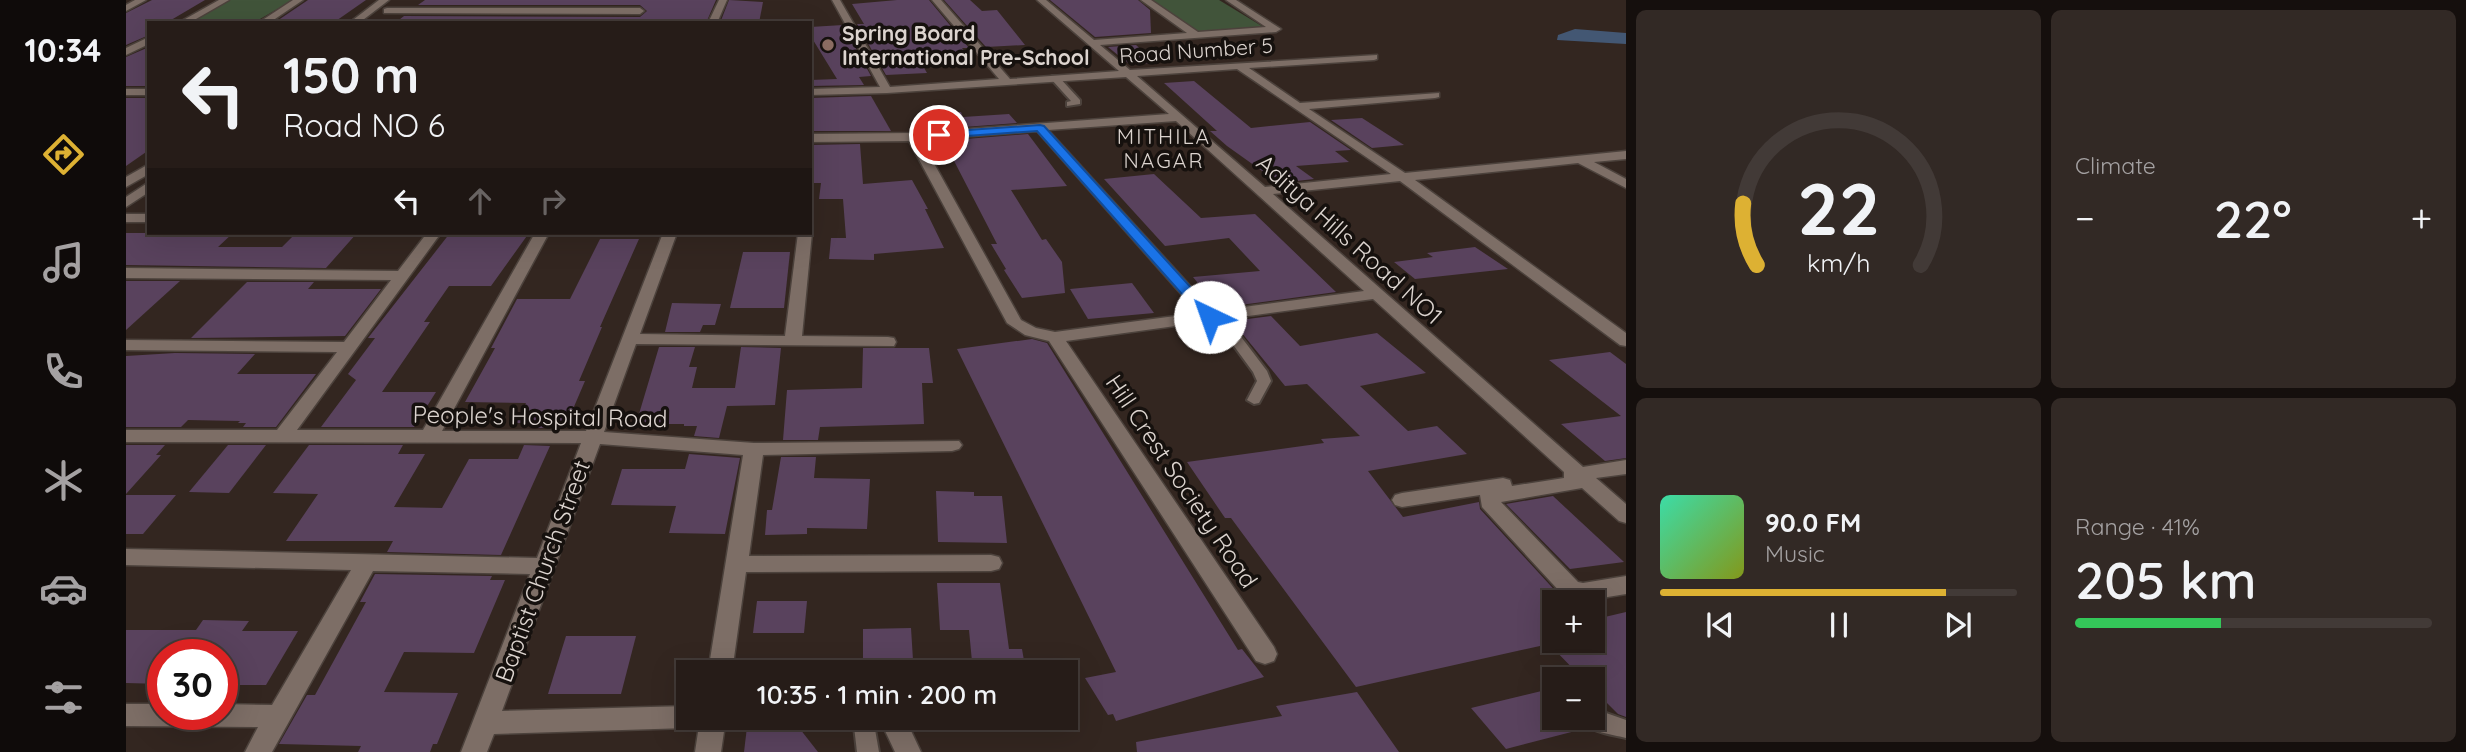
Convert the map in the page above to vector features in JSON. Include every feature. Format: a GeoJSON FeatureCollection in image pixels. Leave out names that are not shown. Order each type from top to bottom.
{"type":"FeatureCollection","features":[{"type":"Feature","properties":{"kind":"street"},"geometry":{"type":"LineString","coordinates":[[126,8],[142,0]]}},
{"type":"Feature","properties":{"kind":"street"},"geometry":{"type":"LineString","coordinates":[[186,21],[225,0]]}},
{"type":"Feature","properties":{"kind":"street"},"geometry":{"type":"LineString","coordinates":[[265,21],[299,0]]}},
{"type":"Feature","properties":{"kind":"street"},"geometry":{"type":"LineString","coordinates":[[356,21],[385,0]]}},
{"type":"Feature","properties":{"kind":"street"},"geometry":{"type":"LineString","coordinates":[[374,21],[401,0]]}},
{"type":"Feature","properties":{"kind":"street"},"geometry":{"type":"LineString","coordinates":[[633,21],[647,0]]}},
{"type":"Feature","properties":{"kind":"street"},"geometry":{"type":"LineString","coordinates":[[713,21],[723,0]]}},
{"type":"Feature","properties":{"kind":"street"},"geometry":{"type":"LineString","coordinates":[[836,0],[887,90]]}},
{"type":"Feature","properties":{"kind":"street"},"geometry":{"type":"LineString","coordinates":[[936,0],[1007,82]]}},
{"type":"Feature","properties":{"kind":"street","name":"Aditya Hills Road NO1"},"geometry":{"type":"LineString","coordinates":[[1041,0],[1179,117],[1626,516]]}},
{"type":"Feature","properties":{"kind":"street"},"geometry":{"type":"LineString","coordinates":[[1144,0],[1197,36]]}},
{"type":"Feature","properties":{"kind":"street"},"geometry":{"type":"LineString","coordinates":[[1092,43],[1276,29],[1230,0]]}},
{"type":"Feature","properties":{"kind":"street"},"geometry":{"type":"LineString","coordinates":[[387,11],[640,11]]}},
{"type":"Feature","properties":{"kind":"street"},"geometry":{"type":"LineString","coordinates":[[469,21],[480,11]]}},
{"type":"Feature","properties":{"kind":"street"},"geometry":{"type":"LineString","coordinates":[[549,21],[558,11]]}},
{"type":"Feature","properties":{"kind":"street"},"geometry":{"type":"LineString","coordinates":[[126,53],[147,41]]}},
{"type":"Feature","properties":{"kind":"street"},"geometry":{"type":"LineString","coordinates":[[126,53],[147,54]]}},
{"type":"Feature","properties":{"kind":"street","name":"Road Number 5"},"geometry":{"type":"LineString","coordinates":[[812,92],[887,90],[1374,57]]}},
{"type":"Feature","properties":{"kind":"street"},"geometry":{"type":"LineString","coordinates":[[1239,66],[1403,177],[1626,341]]}},
{"type":"Feature","properties":{"kind":"street"},"geometry":{"type":"LineString","coordinates":[[126,92],[147,92]]}},
{"type":"Feature","properties":{"kind":"street"},"geometry":{"type":"LineString","coordinates":[[1300,106],[1435,95]]}},
{"type":"Feature","properties":{"kind":"street"},"geometry":{"type":"LineString","coordinates":[[812,138],[914,137],[1179,117]]}},
{"type":"Feature","properties":{"kind":"street"},"geometry":{"type":"LineString","coordinates":[[1040,128],[1214,316]]}},
{"type":"Feature","properties":{"kind":"street"},"geometry":{"type":"LineString","coordinates":[[914,137],[1015,323],[1022,328],[1055,337],[1377,294]]}},
{"type":"Feature","properties":{"kind":"street"},"geometry":{"type":"LineString","coordinates":[[1261,191],[1626,155]]}},
{"type":"Feature","properties":{"kind":"street"},"geometry":{"type":"LineString","coordinates":[[1581,160],[1626,184]]}},
{"type":"Feature","properties":{"kind":"street"},"geometry":{"type":"LineString","coordinates":[[126,183],[147,168]]}},
{"type":"Feature","properties":{"kind":"street"},"geometry":{"type":"LineString","coordinates":[[126,203],[147,187]]}},
{"type":"Feature","properties":{"kind":"street"},"geometry":{"type":"LineString","coordinates":[[126,218],[147,218]]}},
{"type":"Feature","properties":{"kind":"street"},"geometry":{"type":"LineString","coordinates":[[283,436],[432,235]]}},
{"type":"Feature","properties":{"kind":"street"},"geometry":{"type":"LineString","coordinates":[[429,437],[541,235]]}},
{"type":"Feature","properties":{"kind":"street","name":"Baptist Church Street"},"geometry":{"type":"LineString","coordinates":[[474,752],[669,235]]}},
{"type":"Feature","properties":{"kind":"street"},"geometry":{"type":"LineString","coordinates":[[793,341],[805,235]]}},
{"type":"Feature","properties":{"kind":"street"},"geometry":{"type":"LineString","coordinates":[[126,273],[401,276]]}},
{"type":"Feature","properties":{"kind":"street","name":"Hill Crest Society Road"},"geometry":{"type":"LineString","coordinates":[[1055,337],[1265,654]]}},
{"type":"Feature","properties":{"kind":"street"},"geometry":{"type":"LineString","coordinates":[[629,339],[888,342]]}},
{"type":"Feature","properties":{"kind":"street"},"geometry":{"type":"LineString","coordinates":[[126,345],[349,348]]}},
{"type":"Feature","properties":{"kind":"street","name":"People's Hospital Road"},"geometry":{"type":"LineString","coordinates":[[126,436],[591,437],[754,449],[952,444]]}},
{"type":"Feature","properties":{"kind":"street"},"geometry":{"type":"LineString","coordinates":[[722,660],[754,449]]}},
{"type":"Feature","properties":{"kind":"street"},"geometry":{"type":"LineString","coordinates":[[1626,467],[1489,496],[1489,502],[1570,588],[1583,592],[1626,585]]}},
{"type":"Feature","properties":{"kind":"street"},"geometry":{"type":"LineString","coordinates":[[1402,500],[1583,478]]}},
{"type":"Feature","properties":{"kind":"street"},"geometry":{"type":"LineString","coordinates":[[126,557],[543,566]]}},
{"type":"Feature","properties":{"kind":"street"},"geometry":{"type":"LineString","coordinates":[[258,752],[367,562]]}},
{"type":"Feature","properties":{"kind":"street"},"geometry":{"type":"LineString","coordinates":[[737,564],[991,563]]}},
{"type":"Feature","properties":{"kind":"street"},"geometry":{"type":"LineString","coordinates":[[126,715],[279,716]]}},
{"type":"Feature","properties":{"kind":"street"},"geometry":{"type":"LineString","coordinates":[[485,723],[676,717]]}},
{"type":"Feature","properties":{"kind":"street"},"geometry":{"type":"LineString","coordinates":[[708,752],[711,730]]}},
{"type":"Feature","properties":{"kind":"street"},"geometry":{"type":"LineString","coordinates":[[898,730],[908,752]]}},
{"type":"Feature","properties":{"kind":"lane"},"geometry":{"type":"LineString","coordinates":[[1055,78],[1077,102],[1070,104]]}},
{"type":"Feature","properties":{"kind":"lane"},"geometry":{"type":"LineString","coordinates":[[1214,316],[1260,371],[1264,381],[1254,400]]}},
{"type":"Feature","properties":{"kind":"lane"},"geometry":{"type":"LineString","coordinates":[[1605,723],[1626,729]]}},
{"type":"Feature","properties":{"kind":"lane"},"geometry":{"type":"LineString","coordinates":[[865,730],[868,752]]}},
{"type":"Feature","properties":{"kind":"green space"},"geometry":{"type":"Polygon","coordinates":[[[229,0],[293,0],[260,19],[194,19],[229,0]]]}},
{"type":"Feature","properties":{"kind":"green space"},"geometry":{"type":"Polygon","coordinates":[[[1150,0],[1219,0],[1265,28],[1198,32],[1150,0]]]}},
{"type":"Feature","properties":{"kind":"water"},"geometry":{"type":"Polygon","coordinates":[[[1575,29],[1626,33],[1626,44],[1557,40],[1558,35],[1575,29]]]}},
{"type":"Feature","properties":{"kind":"building"},"geometry":{"type":"Polygon","coordinates":[[[152,0],[205,0],[169,21],[147,21],[147,36],[126,45],[126,13],[152,0]]]}},
{"type":"Feature","properties":{"kind":"building"},"geometry":{"type":"Polygon","coordinates":[[[308,0],[366,0],[336,21],[277,21],[308,0]]]}},
{"type":"Feature","properties":{"kind":"building"},"geometry":{"type":"Polygon","coordinates":[[[425,0],[716,0],[707,21],[398,21],[404,16],[640,17],[647,11],[640,5],[418,5],[425,0]]]}},
{"type":"Feature","properties":{"kind":"building"},"geometry":{"type":"Polygon","coordinates":[[[729,0],[763,2],[759,21],[721,21],[729,0]]]}},
{"type":"Feature","properties":{"kind":"building"},"geometry":{"type":"Polygon","coordinates":[[[929,0],[969,48],[962,48],[968,56],[919,59],[927,73],[886,75],[857,24],[864,24],[852,4],[929,0]]]}},
{"type":"Feature","properties":{"kind":"building"},"geometry":{"type":"Polygon","coordinates":[[[944,0],[970,0],[982,11],[997,10],[1025,45],[986,47],[944,0]]]}},
{"type":"Feature","properties":{"kind":"building"},"geometry":{"type":"Polygon","coordinates":[[[1050,0],[1138,0],[1150,10],[1151,33],[1095,37],[1050,0]]]}},
{"type":"Feature","properties":{"kind":"building"},"geometry":{"type":"Polygon","coordinates":[[[843,25],[871,76],[859,77],[864,85],[812,86],[812,80],[837,79],[812,38],[812,27],[843,25]]]}},
{"type":"Feature","properties":{"kind":"building"},"geometry":{"type":"Polygon","coordinates":[[[1136,45],[1156,63],[1129,64],[1108,47],[1136,45]]]}},
{"type":"Feature","properties":{"kind":"building"},"geometry":{"type":"Polygon","coordinates":[[[147,48],[147,86],[126,86],[126,57],[147,48]]]}},
{"type":"Feature","properties":{"kind":"building"},"geometry":{"type":"Polygon","coordinates":[[[1194,81],[1251,128],[1310,122],[1351,150],[1335,151],[1349,162],[1296,166],[1314,179],[1279,183],[1227,146],[1210,131],[1217,131],[1164,83],[1194,81]]]}},
{"type":"Feature","properties":{"kind":"building"},"geometry":{"type":"Polygon","coordinates":[[[871,96],[891,131],[812,131],[812,98],[871,96]]]}},
{"type":"Feature","properties":{"kind":"building"},"geometry":{"type":"Polygon","coordinates":[[[126,98],[147,98],[147,151],[126,166],[126,98]]]}},
{"type":"Feature","properties":{"kind":"building"},"geometry":{"type":"Polygon","coordinates":[[[961,112],[963,117],[1009,114],[1017,123],[924,130],[918,114],[961,112]]]}},
{"type":"Feature","properties":{"kind":"building"},"geometry":{"type":"Polygon","coordinates":[[[1362,118],[1404,145],[1372,148],[1331,120],[1362,118]]]}},
{"type":"Feature","properties":{"kind":"building"},"geometry":{"type":"Polygon","coordinates":[[[1028,134],[1067,186],[1011,190],[1042,240],[1046,239],[1062,262],[1065,293],[1022,298],[991,244],[997,244],[952,157],[936,158],[929,142],[1028,134]]]}},
{"type":"Feature","properties":{"kind":"building"},"geometry":{"type":"Polygon","coordinates":[[[860,144],[863,184],[912,180],[928,209],[925,209],[944,248],[874,254],[874,260],[829,259],[831,238],[846,238],[843,199],[819,199],[821,183],[812,183],[812,145],[860,144]]]}},
{"type":"Feature","properties":{"kind":"building"},"geometry":{"type":"Polygon","coordinates":[[[1154,174],[1201,218],[1255,214],[1336,292],[1218,308],[1193,277],[1260,271],[1229,238],[1165,246],[1104,179],[1154,174]]]}},
{"type":"Feature","properties":{"kind":"building"},"geometry":{"type":"Polygon","coordinates":[[[126,233],[231,235],[218,247],[282,247],[294,235],[355,235],[326,268],[126,265],[126,233]]]}},
{"type":"Feature","properties":{"kind":"building"},"geometry":{"type":"Polygon","coordinates":[[[448,235],[528,235],[491,286],[449,286],[424,322],[430,322],[382,392],[436,392],[414,427],[321,427],[356,380],[348,374],[375,338],[368,338],[448,235]]]}},
{"type":"Feature","properties":{"kind":"building"},"geometry":{"type":"Polygon","coordinates":[[[600,239],[639,239],[600,327],[579,381],[585,381],[567,423],[559,423],[557,428],[532,428],[535,423],[516,423],[526,403],[465,402],[495,348],[491,348],[517,299],[570,299],[600,239]]]}},
{"type":"Feature","properties":{"kind":"building"},"geometry":{"type":"Polygon","coordinates":[[[1475,247],[1508,269],[1415,279],[1394,262],[1433,257],[1427,253],[1475,247]]]}},
{"type":"Feature","properties":{"kind":"building"},"geometry":{"type":"Polygon","coordinates":[[[743,252],[790,252],[784,308],[730,308],[743,252]]]}},
{"type":"Feature","properties":{"kind":"building"},"geometry":{"type":"Polygon","coordinates":[[[126,281],[180,281],[126,330],[126,281]]]}},
{"type":"Feature","properties":{"kind":"building"},"geometry":{"type":"Polygon","coordinates":[[[247,282],[314,282],[308,289],[381,289],[345,336],[191,338],[247,282]]]}},
{"type":"Feature","properties":{"kind":"building"},"geometry":{"type":"Polygon","coordinates":[[[1132,283],[1154,313],[1088,319],[1070,289],[1132,283]]]}},
{"type":"Feature","properties":{"kind":"building"},"geometry":{"type":"Polygon","coordinates":[[[672,303],[721,304],[715,325],[703,325],[700,332],[665,332],[672,303]]]}},
{"type":"Feature","properties":{"kind":"building"},"geometry":{"type":"Polygon","coordinates":[[[1271,316],[1300,346],[1377,333],[1426,373],[1360,386],[1408,431],[1437,426],[1467,454],[1368,471],[1403,517],[1479,502],[1480,509],[1554,590],[1542,590],[1542,646],[1356,687],[1231,518],[1225,518],[1187,462],[1324,443],[1321,439],[1360,436],[1307,384],[1285,386],[1232,321],[1271,316]]]}},
{"type":"Feature","properties":{"kind":"building"},"geometry":{"type":"Polygon","coordinates":[[[1032,339],[1047,343],[1238,650],[1242,649],[1264,677],[1116,721],[1113,714],[1108,715],[1085,678],[1116,672],[957,349],[1032,339]]]}},
{"type":"Feature","properties":{"kind":"building"},"geometry":{"type":"Polygon","coordinates":[[[659,347],[695,347],[689,367],[697,367],[692,388],[735,388],[741,347],[781,348],[775,405],[727,406],[719,438],[694,436],[697,426],[636,424],[659,347]]]}},
{"type":"Feature","properties":{"kind":"building"},"geometry":{"type":"Polygon","coordinates":[[[863,348],[929,348],[933,383],[922,383],[924,424],[820,427],[818,440],[783,440],[787,390],[862,388],[863,348]]]}},
{"type":"Feature","properties":{"kind":"building"},"geometry":{"type":"Polygon","coordinates":[[[1610,352],[1626,364],[1626,458],[1605,461],[1561,424],[1621,416],[1549,360],[1610,352]]]}},
{"type":"Feature","properties":{"kind":"building"},"geometry":{"type":"Polygon","coordinates":[[[175,353],[255,354],[237,374],[316,374],[276,427],[243,427],[246,423],[238,423],[240,421],[188,420],[181,427],[126,427],[126,356],[175,353]]]}},
{"type":"Feature","properties":{"kind":"building"},"geometry":{"type":"Polygon","coordinates":[[[126,445],[165,445],[156,455],[161,455],[126,494],[126,445]]]}},
{"type":"Feature","properties":{"kind":"building"},"geometry":{"type":"Polygon","coordinates":[[[228,445],[266,445],[229,493],[189,492],[228,445]]]}},
{"type":"Feature","properties":{"kind":"building"},"geometry":{"type":"Polygon","coordinates":[[[309,445],[403,445],[398,454],[425,454],[394,507],[442,508],[469,459],[518,459],[524,445],[550,446],[501,555],[387,552],[393,541],[286,541],[318,494],[273,493],[309,445]]]}},
{"type":"Feature","properties":{"kind":"building"},"geometry":{"type":"Polygon","coordinates":[[[689,454],[740,458],[725,534],[669,533],[676,506],[611,505],[622,469],[685,469],[689,454]]]}},
{"type":"Feature","properties":{"kind":"building"},"geometry":{"type":"Polygon","coordinates":[[[781,457],[816,457],[814,478],[870,479],[867,529],[807,528],[807,534],[765,535],[767,510],[772,510],[781,457]]]}},
{"type":"Feature","properties":{"kind":"building"},"geometry":{"type":"Polygon","coordinates":[[[936,491],[974,492],[974,496],[1002,496],[1007,543],[938,542],[936,491]]]}},
{"type":"Feature","properties":{"kind":"building"},"geometry":{"type":"Polygon","coordinates":[[[126,495],[176,495],[143,534],[126,534],[126,495]]]}},
{"type":"Feature","properties":{"kind":"building"},"geometry":{"type":"Polygon","coordinates":[[[1553,496],[1624,562],[1570,569],[1506,504],[1553,496]]]}},
{"type":"Feature","properties":{"kind":"building"},"geometry":{"type":"Polygon","coordinates":[[[375,574],[492,576],[490,580],[505,580],[474,653],[404,652],[384,692],[458,693],[437,744],[433,744],[430,752],[358,752],[361,746],[279,744],[307,695],[315,695],[366,602],[360,602],[375,574]]]}},
{"type":"Feature","properties":{"kind":"building"},"geometry":{"type":"Polygon","coordinates":[[[937,583],[1000,583],[1009,649],[1022,649],[1024,660],[972,660],[969,630],[940,630],[937,583]]]}},
{"type":"Feature","properties":{"kind":"building"},"geometry":{"type":"Polygon","coordinates":[[[757,601],[807,601],[804,633],[753,633],[757,601]]]}},
{"type":"Feature","properties":{"kind":"building"},"geometry":{"type":"Polygon","coordinates":[[[1626,612],[1626,717],[1618,714],[1605,701],[1605,667],[1571,667],[1558,653],[1605,653],[1605,617],[1626,612]]]}},
{"type":"Feature","properties":{"kind":"building"},"geometry":{"type":"Polygon","coordinates":[[[203,620],[249,621],[242,631],[298,631],[266,685],[238,685],[238,639],[147,639],[147,684],[126,683],[126,630],[196,630],[203,620]]]}},
{"type":"Feature","properties":{"kind":"building"},"geometry":{"type":"Polygon","coordinates":[[[911,628],[913,660],[863,660],[863,629],[911,628]]]}},
{"type":"Feature","properties":{"kind":"building"},"geometry":{"type":"Polygon","coordinates":[[[566,636],[636,636],[621,694],[548,694],[566,636]]]}},
{"type":"Feature","properties":{"kind":"building"},"geometry":{"type":"Polygon","coordinates":[[[1542,691],[1542,730],[1579,730],[1506,749],[1471,708],[1542,691]]]}},
{"type":"Feature","properties":{"kind":"building"},"geometry":{"type":"Polygon","coordinates":[[[1357,692],[1399,752],[1137,752],[1136,742],[1282,716],[1276,706],[1357,692]]]}},
{"type":"Feature","properties":{"kind":"building"},"geometry":{"type":"Polygon","coordinates":[[[747,730],[801,730],[818,752],[744,752],[747,730]]]}},
{"type":"Feature","properties":{"kind":"place","name":"Spring Board International Pre-School"},"geometry":{"type":"Point","coordinates":[828,45]}},
{"type":"Feature","properties":{"kind":"district","name":"MITHILA NAGAR"},"geometry":{"type":"Point","coordinates":[1164,148]}},
{"type":"Feature","properties":{"kind":"route"},"geometry":{"type":"LineString","coordinates":[[939,135],[1040,128],[1210,317]]}}]}
